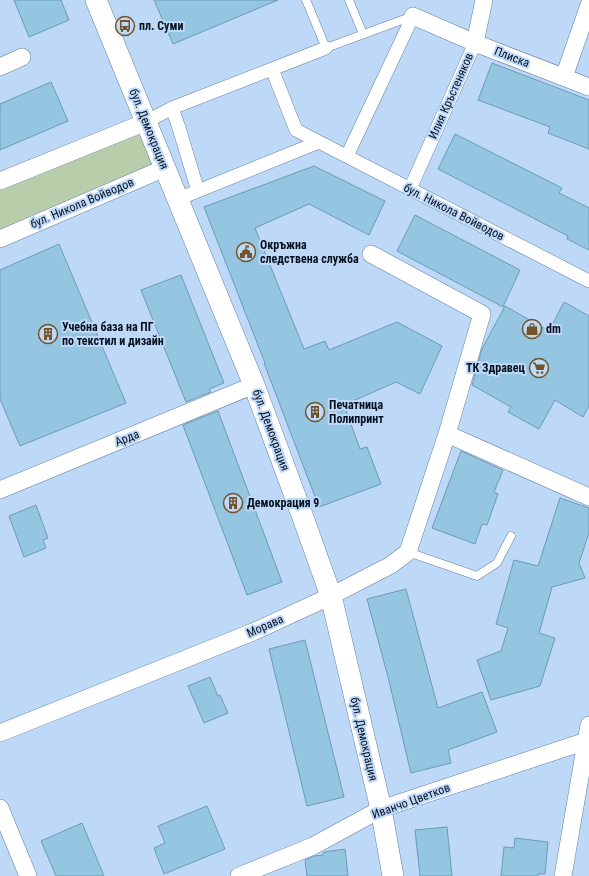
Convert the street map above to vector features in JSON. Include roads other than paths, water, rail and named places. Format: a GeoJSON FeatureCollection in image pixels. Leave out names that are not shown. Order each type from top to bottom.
{"type":"FeatureCollection","features":[{"type":"Feature","properties":{"kind":"street","name":"бул. Демокрация"},"geometry":{"type":"LineString","coordinates":[[96,0],[254,385],[330,596],[381,809],[393,876]]}},
{"type":"Feature","properties":{"kind":"street","name":"Илия Кръстеняков"},"geometry":{"type":"LineString","coordinates":[[410,189],[475,43],[484,0]]}},
{"type":"Feature","properties":{"kind":"street"},"geometry":{"type":"LineString","coordinates":[[564,77],[589,5]]}},
{"type":"Feature","properties":{"kind":"street"},"geometry":{"type":"LineString","coordinates":[[347,156],[413,16]]}},
{"type":"Feature","properties":{"kind":"street","name":"Плиска"},"geometry":{"type":"LineString","coordinates":[[413,16],[475,43],[589,87]]}},
{"type":"Feature","properties":{"kind":"street"},"geometry":{"type":"LineString","coordinates":[[0,181],[146,122],[172,108],[326,48]]}},
{"type":"Feature","properties":{"kind":"street"},"geometry":{"type":"LineString","coordinates":[[0,67],[22,57]]}},
{"type":"Feature","properties":{"kind":"street","name":"бул. Никола Войводов"},"geometry":{"type":"LineString","coordinates":[[272,69],[296,130],[589,281]]}},
{"type":"Feature","properties":{"kind":"street"},"geometry":{"type":"LineString","coordinates":[[172,108],[198,191]]}},
{"type":"Feature","properties":{"kind":"street"},"geometry":{"type":"LineString","coordinates":[[178,199],[319,142]]}},
{"type":"Feature","properties":{"kind":"street","name":"бул. Никола Войводов"},"geometry":{"type":"LineString","coordinates":[[0,239],[165,168]]}},
{"type":"Feature","properties":{"kind":"street"},"geometry":{"type":"LineString","coordinates":[[371,254],[482,314],[447,434],[408,552]]}},
{"type":"Feature","properties":{"kind":"street","name":"Арда"},"geometry":{"type":"LineString","coordinates":[[0,490],[254,385]]}},
{"type":"Feature","properties":{"kind":"street"},"geometry":{"type":"LineString","coordinates":[[447,434],[589,497]]}},
{"type":"Feature","properties":{"kind":"street","name":"Морава"},"geometry":{"type":"LineString","coordinates":[[0,733],[253,632],[378,572],[408,552]]}},
{"type":"Feature","properties":{"kind":"street"},"geometry":{"type":"LineString","coordinates":[[563,876],[588,735]]}},
{"type":"Feature","properties":{"kind":"street","name":"Иванчо Цветков"},"geometry":{"type":"LineString","coordinates":[[239,876],[313,846],[381,809],[588,735]]}},
{"type":"Feature","properties":{"kind":"street"},"geometry":{"type":"LineString","coordinates":[[0,808],[28,876]]}},
{"type":"Feature","properties":{"kind":"lane"},"geometry":{"type":"LineString","coordinates":[[306,0],[326,48],[413,16]]}},
{"type":"Feature","properties":{"kind":"lane"},"geometry":{"type":"LineString","coordinates":[[349,0],[363,34]]}},
{"type":"Feature","properties":{"kind":"lane"},"geometry":{"type":"LineString","coordinates":[[408,552],[477,576],[497,563],[511,536]]}},
{"type":"Feature","properties":{"kind":"place","name":"пл. Суми"},"geometry":{"type":"Point","coordinates":[125,26]}},
{"type":"Feature","properties":{"kind":"place","name":"Окръжна следствена служба"},"geometry":{"type":"Point","coordinates":[246,252]}},
{"type":"Feature","properties":{"kind":"place","name":"dm"},"geometry":{"type":"Point","coordinates":[532,329]}},
{"type":"Feature","properties":{"kind":"place","name":"Учебна база на ПГ по текстил и дизайн"},"geometry":{"type":"Point","coordinates":[48,334]}},
{"type":"Feature","properties":{"kind":"place","name":"ТК Здравец"},"geometry":{"type":"Point","coordinates":[539,368]}},
{"type":"Feature","properties":{"kind":"place","name":"Печатница Полипринт"},"geometry":{"type":"Point","coordinates":[315,412]}},
{"type":"Feature","properties":{"kind":"place","name":"Демокрация 9"},"geometry":{"type":"Point","coordinates":[233,503]}}]}
